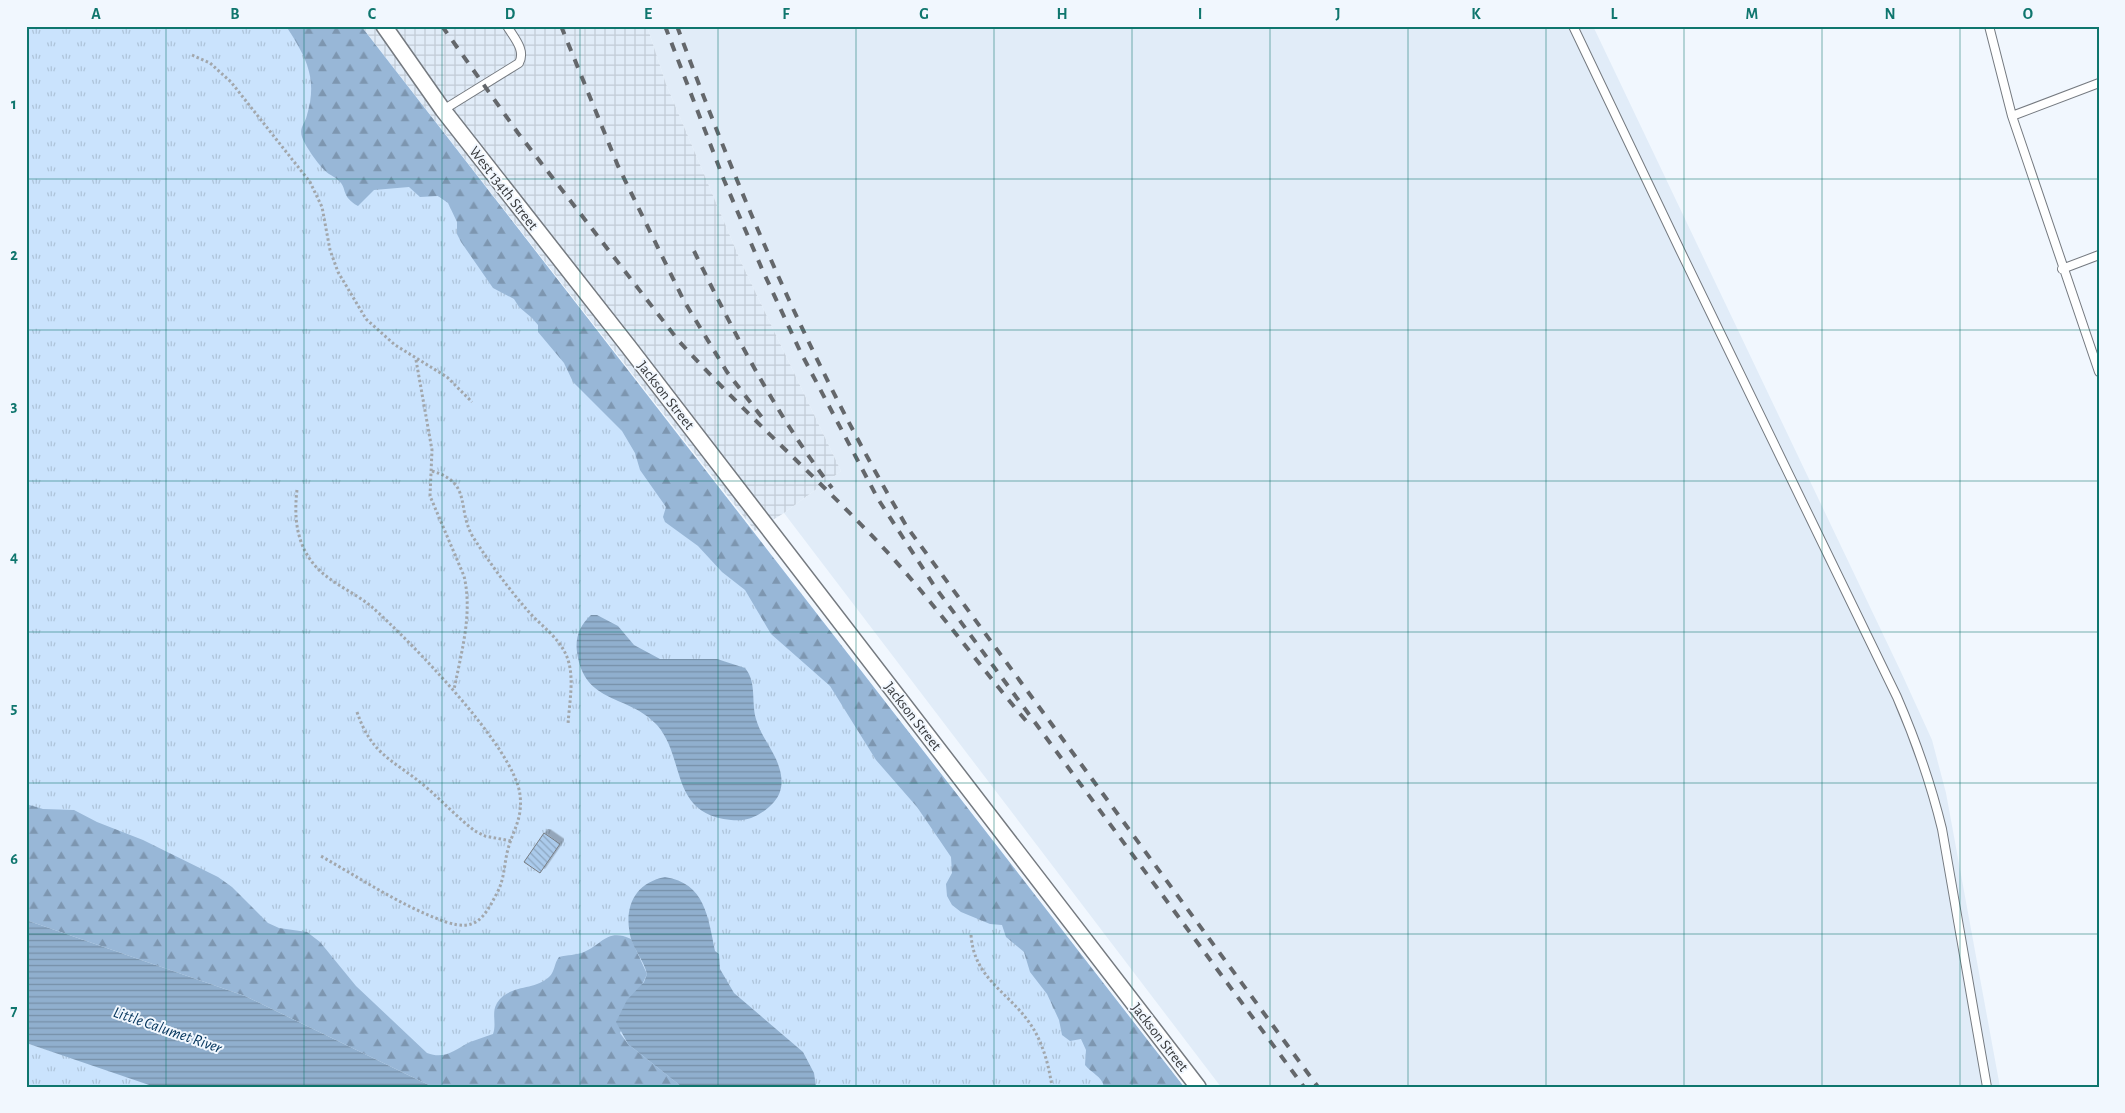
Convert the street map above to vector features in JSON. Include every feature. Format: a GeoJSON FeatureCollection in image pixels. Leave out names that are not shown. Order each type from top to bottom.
{"type":"FeatureCollection","features":[{"type":"Feature","properties":{"kind":"street","name":"West 134th Street"},"geometry":{"type":"LineString","coordinates":[[384,26],[443,110],[628,346]]}},
{"type":"Feature","properties":{"kind":"street","name":"Jackson Street"},"geometry":{"type":"LineString","coordinates":[[628,346],[1198,1087]]}},
{"type":"Feature","properties":{"kind":"lane"},"geometry":{"type":"LineString","coordinates":[[443,110],[519,63],[522,57],[522,50],[507,26]]}},
{"type":"Feature","properties":{"kind":"lane"},"geometry":{"type":"LineString","coordinates":[[1574,26],[1680,250],[1898,697],[1915,738],[1934,795],[1942,830],[1987,1087]]}},
{"type":"Feature","properties":{"kind":"lane"},"geometry":{"type":"LineString","coordinates":[[1989,26],[2012,116],[2062,269],[2099,372]]}},
{"type":"Feature","properties":{"kind":"lane"},"geometry":{"type":"LineString","coordinates":[[2012,116],[2099,83]]}},
{"type":"Feature","properties":{"kind":"lane"},"geometry":{"type":"LineString","coordinates":[[2062,269],[2099,255]]}},
{"type":"Feature","properties":{"kind":"path"},"geometry":{"type":"LineString","coordinates":[[192,55],[210,63],[231,82],[310,182],[322,207],[330,250],[338,272],[366,319],[416,360],[447,377],[472,402]]}},
{"type":"Feature","properties":{"kind":"path"},"geometry":{"type":"LineString","coordinates":[[416,360],[432,450],[430,496],[461,570],[467,590],[466,624],[454,691]]}},
{"type":"Feature","properties":{"kind":"path"},"geometry":{"type":"LineString","coordinates":[[432,471],[446,475],[458,486],[465,518],[473,536],[517,598],[564,650],[570,669],[568,725]]}},
{"type":"Feature","properties":{"kind":"path"},"geometry":{"type":"LineString","coordinates":[[297,490],[296,521],[299,538],[311,561],[328,578],[355,594],[372,608],[409,643],[454,691],[502,754],[518,783],[520,795],[518,826],[511,841],[502,884],[481,919],[468,926],[455,925],[417,910],[319,855]]}},
{"type":"Feature","properties":{"kind":"path"},"geometry":{"type":"LineString","coordinates":[[357,712],[368,738],[385,758],[419,782],[476,831],[485,836],[511,841]]}},
{"type":"Feature","properties":{"kind":"path"},"geometry":{"type":"LineString","coordinates":[[971,935],[972,948],[981,969],[1022,1013],[1036,1034],[1046,1060],[1052,1087]]}},
{"type":"Feature","properties":{"kind":"shaded area"},"geometry":{"type":"Polygon","coordinates":[[[361,26],[647,26],[666,84],[741,262],[841,471],[784,513],[755,531],[361,26]]]}},
{"type":"Feature","properties":{"kind":"shaded area"},"geometry":{"type":"Polygon","coordinates":[[[647,26],[1593,26],[1932,740],[1946,793],[2000,1087],[1221,1087],[784,513],[841,471],[741,262],[666,84],[647,26]]]}},
{"type":"Feature","properties":{"kind":"green space"},"geometry":{"type":"Polygon","coordinates":[[[26,26],[361,26],[1184,1087],[433,1087],[245,996],[26,920],[26,26]]]}},
{"type":"Feature","properties":{"kind":"green space"},"geometry":{"type":"Polygon","coordinates":[[[286,26],[361,26],[1184,1087],[1104,1087],[1099,1077],[1087,1068],[1085,1065],[1086,1050],[1081,1039],[1070,1041],[1062,1035],[1059,1020],[1047,994],[1030,972],[1024,952],[1006,937],[1002,925],[990,924],[961,912],[952,905],[947,896],[946,884],[952,873],[951,857],[917,807],[876,760],[830,686],[771,634],[745,590],[722,572],[698,546],[665,522],[663,517],[666,507],[640,470],[635,453],[622,431],[573,382],[564,363],[538,332],[538,325],[532,318],[519,307],[514,299],[493,288],[461,242],[457,234],[457,222],[448,203],[438,196],[420,197],[409,187],[374,190],[358,206],[349,199],[341,183],[322,167],[302,137],[302,128],[310,102],[310,79],[304,58],[286,26]]]}},
{"type":"Feature","properties":{"kind":"green space"},"geometry":{"type":"Polygon","coordinates":[[[26,804],[43,809],[74,810],[97,822],[143,840],[218,877],[232,887],[268,923],[279,928],[307,932],[320,942],[356,986],[427,1053],[433,1055],[444,1055],[470,1042],[493,1034],[495,1007],[502,997],[549,977],[559,957],[584,952],[611,936],[623,936],[631,939],[647,974],[620,1033],[628,1044],[682,1087],[433,1087],[245,996],[26,920],[26,804]]]}},
{"type":"Feature","properties":{"kind":"green space"},"geometry":{"type":"Polygon","coordinates":[[[26,1043],[148,1083],[155,1087],[26,1087],[26,1043]]]}},
{"type":"Feature","properties":{"kind":"water"},"geometry":{"type":"Polygon","coordinates":[[[591,615],[597,615],[618,626],[634,645],[660,659],[717,659],[745,668],[751,679],[756,719],[777,761],[781,776],[779,794],[769,807],[749,819],[731,820],[711,816],[697,807],[688,796],[666,738],[657,725],[646,715],[598,690],[581,669],[577,652],[578,636],[581,627],[591,615]]]}},
{"type":"Feature","properties":{"kind":"water"},"geometry":{"type":"Polygon","coordinates":[[[665,877],[689,886],[697,894],[707,914],[715,951],[719,954],[720,969],[734,993],[803,1052],[814,1073],[816,1087],[682,1087],[628,1044],[616,1022],[627,1000],[644,982],[647,974],[631,939],[629,928],[630,907],[633,899],[645,885],[665,877]]]}},
{"type":"Feature","properties":{"kind":"water","name":"Little Calumet River"},"geometry":{"type":"Polygon","coordinates":[[[26,920],[245,996],[433,1087],[155,1087],[26,1043],[26,920]]]}},
{"type":"Feature","properties":{"kind":"building"},"geometry":{"type":"Polygon","coordinates":[[[544,833],[560,844],[540,873],[524,862],[544,833]]]}},
{"type":"Feature","properties":{"kind":"railway"},"geometry":{"type":"LineString","coordinates":[[442,26],[518,133],[678,340],[877,541],[935,607],[1027,722]]}},
{"type":"Feature","properties":{"kind":"railway"},"geometry":{"type":"LineString","coordinates":[[561,26],[618,166],[684,301],[727,372],[767,424]]}},
{"type":"Feature","properties":{"kind":"railway"},"geometry":{"type":"LineString","coordinates":[[665,26],[724,180],[762,269],[800,351],[878,499],[935,587],[1304,1087]]}},
{"type":"Feature","properties":{"kind":"railway"},"geometry":{"type":"LineString","coordinates":[[677,26],[701,91],[781,282],[840,406],[907,527],[1318,1087]]}},
{"type":"Feature","properties":{"kind":"railway"},"geometry":{"type":"LineString","coordinates":[[694,251],[740,343],[774,403],[832,488]]}}]}
